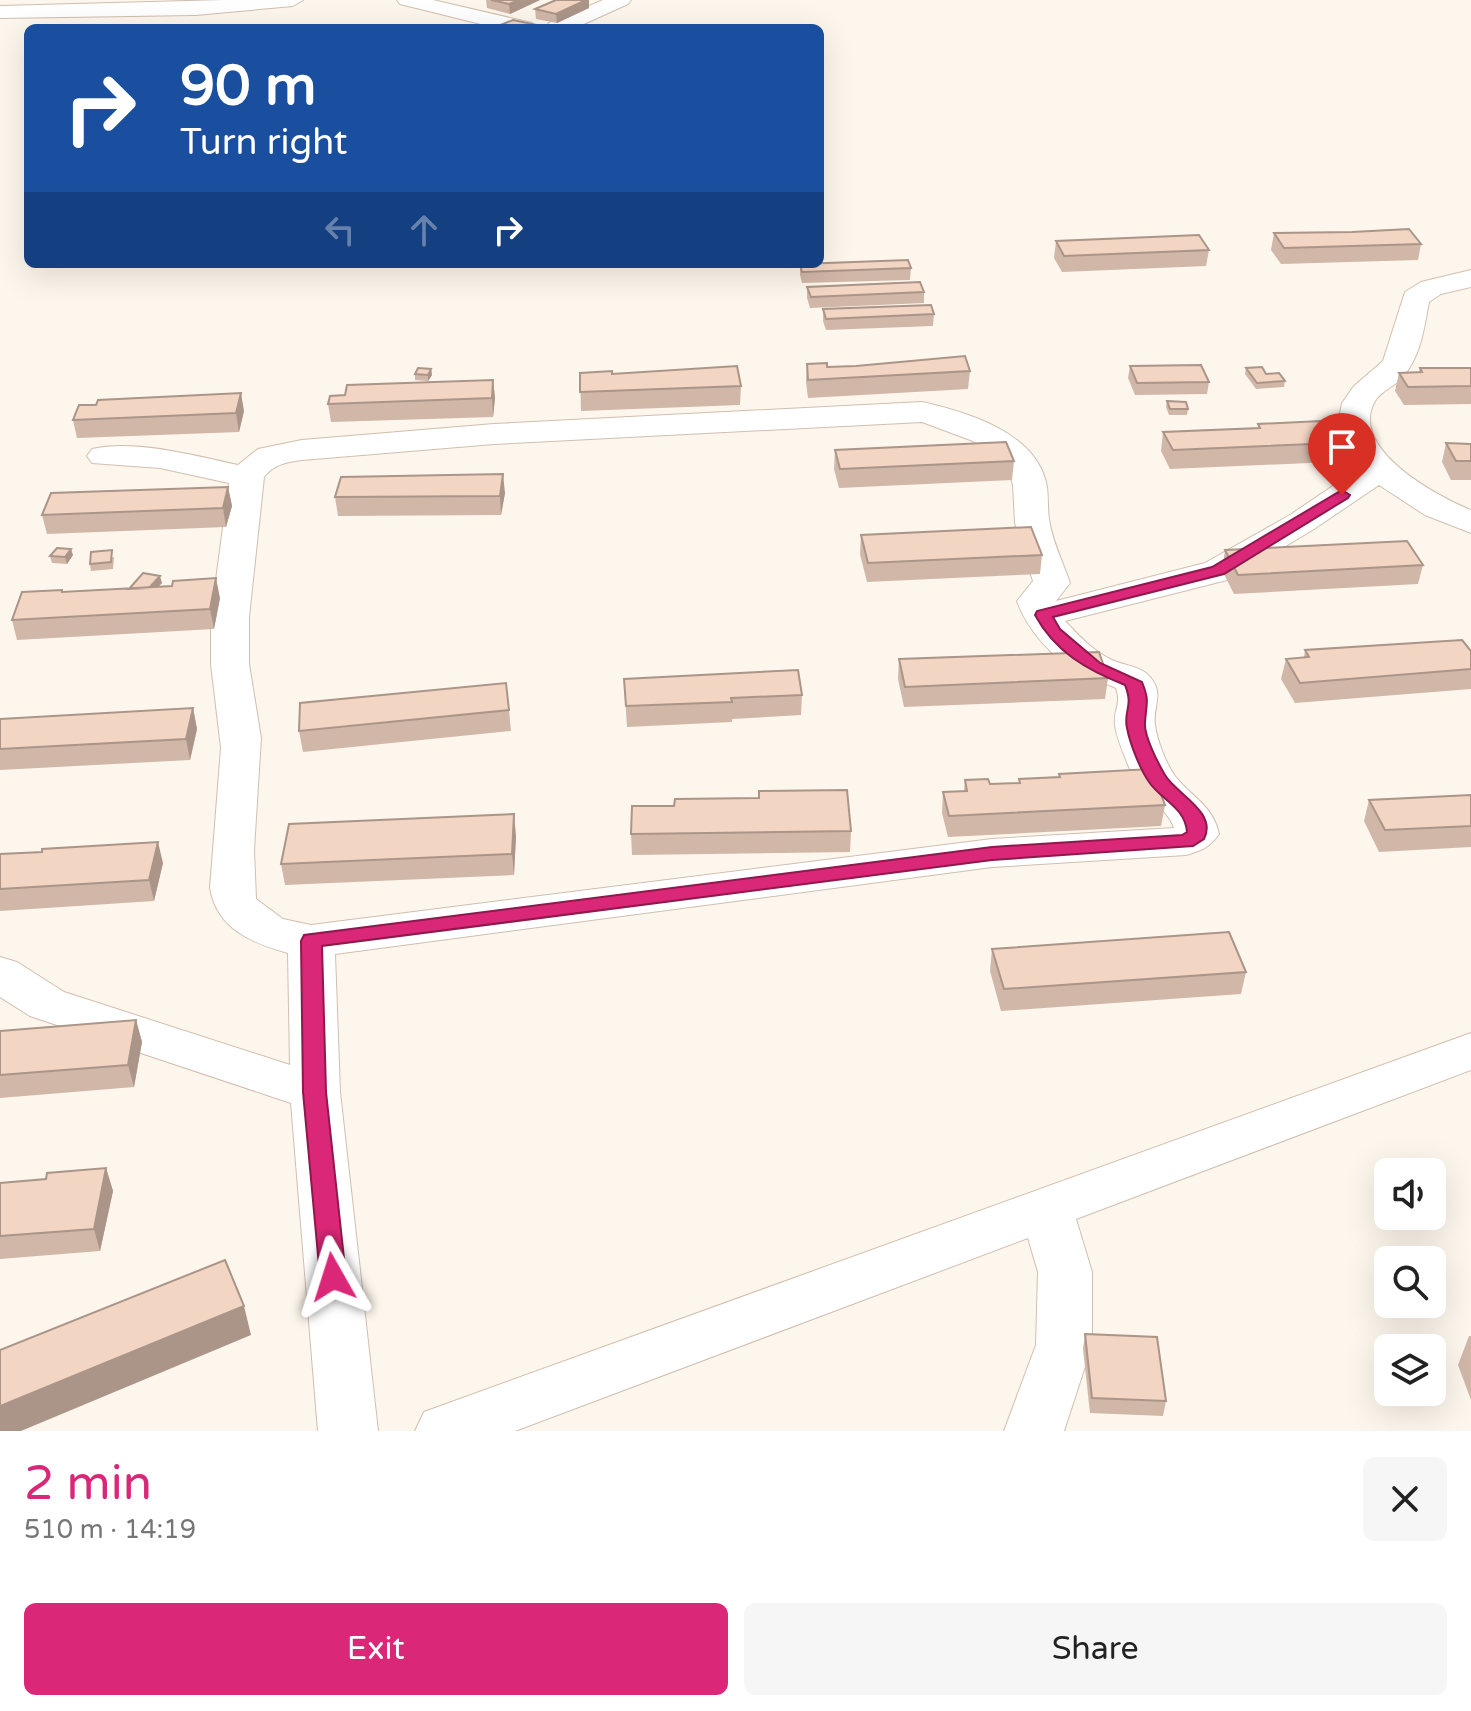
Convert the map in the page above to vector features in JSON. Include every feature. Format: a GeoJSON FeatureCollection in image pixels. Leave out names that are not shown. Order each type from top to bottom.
{"type":"FeatureCollection","features":[{"type":"Feature","properties":{"kind":"street"},"geometry":{"type":"LineString","coordinates":[[0,12],[196,9],[293,0]]}},
{"type":"Feature","properties":{"kind":"street"},"geometry":{"type":"LineString","coordinates":[[407,0],[524,23]]}},
{"type":"Feature","properties":{"kind":"street"},"geometry":{"type":"LineString","coordinates":[[566,24],[621,0]]}},
{"type":"Feature","properties":{"kind":"street"},"geometry":{"type":"LineString","coordinates":[[1471,278],[1420,292],[1415,298],[1401,353],[1393,369],[1367,389],[1358,401],[1354,417],[1357,438],[1398,484],[1428,504],[1471,523]]}},
{"type":"Feature","properties":{"kind":"street"},"geometry":{"type":"LineString","coordinates":[[922,412],[945,416],[1004,447],[1022,464],[1029,480],[1032,523],[1052,583],[1035,601],[1053,632],[1094,667],[1133,682],[1140,700],[1135,726],[1157,780],[1186,806],[1197,826],[1197,834],[1186,841],[992,853],[311,941],[286,938],[246,916],[233,897],[234,825],[241,745],[230,667],[229,609],[247,477],[254,463],[276,453],[302,450],[494,434],[922,412]]}},
{"type":"Feature","properties":{"kind":"street"},"geometry":{"type":"LineString","coordinates":[[104,456],[160,458],[247,477]]}},
{"type":"Feature","properties":{"kind":"street"},"geometry":{"type":"LineString","coordinates":[[1043,615],[1218,571],[1302,522],[1382,468]]}},
{"type":"Feature","properties":{"kind":"street"},"geometry":{"type":"LineString","coordinates":[[311,941],[315,1092],[348,1431]]}},
{"type":"Feature","properties":{"kind":"street"},"geometry":{"type":"LineString","coordinates":[[0,974],[47,1004],[315,1092]]}},
{"type":"Feature","properties":{"kind":"street"},"geometry":{"type":"LineString","coordinates":[[445,1431],[1471,1051]]}},
{"type":"Feature","properties":{"kind":"street"},"geometry":{"type":"LineString","coordinates":[[1034,1431],[1064,1345],[1065,1272],[1046,1208]]}},
{"type":"Feature","properties":{"kind":"building"},"geometry":{"type":"Polygon","coordinates":[[[491,0],[519,0],[509,4],[491,0]]]}},
{"type":"Feature","properties":{"kind":"building"},"geometry":{"type":"Polygon","coordinates":[[[556,0],[586,0],[556,14],[535,9],[556,0]]]}},
{"type":"Feature","properties":{"kind":"building"},"geometry":{"type":"Polygon","coordinates":[[[513,20],[532,24],[503,24],[513,20]]]}},
{"type":"Feature","properties":{"kind":"building"},"geometry":{"type":"Polygon","coordinates":[[[1409,229],[1421,244],[1284,248],[1274,233],[1352,232],[1409,229]]]}},
{"type":"Feature","properties":{"kind":"building"},"geometry":{"type":"Polygon","coordinates":[[[1199,235],[1209,250],[1064,256],[1056,241],[1199,235]]]}},
{"type":"Feature","properties":{"kind":"building"},"geometry":{"type":"Polygon","coordinates":[[[908,260],[911,268],[802,272],[801,268],[824,268],[824,263],[908,260]]]}},
{"type":"Feature","properties":{"kind":"building"},"geometry":{"type":"Polygon","coordinates":[[[920,282],[924,292],[811,297],[807,287],[920,282]]]}},
{"type":"Feature","properties":{"kind":"building"},"geometry":{"type":"Polygon","coordinates":[[[931,305],[934,314],[826,319],[823,309],[931,305]]]}},
{"type":"Feature","properties":{"kind":"building"},"geometry":{"type":"Polygon","coordinates":[[[965,356],[970,371],[808,380],[807,364],[856,366],[965,356]]]}},
{"type":"Feature","properties":{"kind":"building"},"geometry":{"type":"Polygon","coordinates":[[[1201,365],[1209,382],[1137,383],[1130,366],[1201,365]]]}},
{"type":"Feature","properties":{"kind":"building"},"geometry":{"type":"Polygon","coordinates":[[[737,366],[741,386],[580,392],[580,373],[612,371],[612,374],[737,366]]]}},
{"type":"Feature","properties":{"kind":"building"},"geometry":{"type":"Polygon","coordinates":[[[1262,367],[1266,374],[1279,373],[1285,381],[1257,383],[1246,368],[1262,367]]]}},
{"type":"Feature","properties":{"kind":"building"},"geometry":{"type":"Polygon","coordinates":[[[418,368],[431,369],[428,375],[415,374],[418,368]]]}},
{"type":"Feature","properties":{"kind":"building"},"geometry":{"type":"Polygon","coordinates":[[[1420,368],[1471,368],[1471,386],[1408,387],[1399,373],[1422,372],[1420,368]]]}},
{"type":"Feature","properties":{"kind":"building"},"geometry":{"type":"Polygon","coordinates":[[[493,380],[492,398],[328,404],[330,396],[345,395],[347,385],[493,380]]]}},
{"type":"Feature","properties":{"kind":"building"},"geometry":{"type":"Polygon","coordinates":[[[241,393],[236,413],[73,420],[79,405],[96,405],[98,400],[241,393]]]}},
{"type":"Feature","properties":{"kind":"building"},"geometry":{"type":"Polygon","coordinates":[[[1167,401],[1186,402],[1188,409],[1170,409],[1167,401]]]}},
{"type":"Feature","properties":{"kind":"building"},"geometry":{"type":"Polygon","coordinates":[[[1321,421],[1336,443],[1173,450],[1163,432],[1260,428],[1258,424],[1321,421]]]}},
{"type":"Feature","properties":{"kind":"building"},"geometry":{"type":"Polygon","coordinates":[[[1006,442],[1014,461],[840,469],[835,450],[1006,442]]]}},
{"type":"Feature","properties":{"kind":"building"},"geometry":{"type":"Polygon","coordinates":[[[1446,443],[1471,444],[1471,461],[1456,461],[1446,443]]]}},
{"type":"Feature","properties":{"kind":"building"},"geometry":{"type":"Polygon","coordinates":[[[503,474],[500,496],[335,497],[341,477],[503,474]]]}},
{"type":"Feature","properties":{"kind":"building"},"geometry":{"type":"Polygon","coordinates":[[[228,487],[223,508],[42,515],[51,493],[228,487]]]}},
{"type":"Feature","properties":{"kind":"building"},"geometry":{"type":"Polygon","coordinates":[[[1031,527],[1042,555],[868,563],[861,535],[1031,527]]]}},
{"type":"Feature","properties":{"kind":"building"},"geometry":{"type":"Polygon","coordinates":[[[1407,541],[1423,565],[1238,575],[1225,550],[1407,541]]]}},
{"type":"Feature","properties":{"kind":"building"},"geometry":{"type":"Polygon","coordinates":[[[57,548],[71,549],[65,557],[50,556],[57,548]]]}},
{"type":"Feature","properties":{"kind":"building"},"geometry":{"type":"Polygon","coordinates":[[[112,550],[111,562],[90,564],[91,552],[112,550]]]}},
{"type":"Feature","properties":{"kind":"building"},"geometry":{"type":"Polygon","coordinates":[[[143,573],[160,576],[149,588],[129,589],[143,573]]]}},
{"type":"Feature","properties":{"kind":"building"},"geometry":{"type":"Polygon","coordinates":[[[216,578],[210,609],[12,620],[22,592],[172,586],[173,581],[216,578]]]}},
{"type":"Feature","properties":{"kind":"building"},"geometry":{"type":"Polygon","coordinates":[[[1462,640],[1471,651],[1471,669],[1300,683],[1286,659],[1309,657],[1305,650],[1462,640]]]}},
{"type":"Feature","properties":{"kind":"building"},"geometry":{"type":"Polygon","coordinates":[[[1099,652],[1108,678],[905,687],[899,659],[1099,652]]]}},
{"type":"Feature","properties":{"kind":"building"},"geometry":{"type":"Polygon","coordinates":[[[798,670],[802,695],[731,698],[732,702],[626,706],[624,679],[798,670]]]}},
{"type":"Feature","properties":{"kind":"building"},"geometry":{"type":"Polygon","coordinates":[[[506,683],[509,710],[299,731],[300,703],[506,683]]]}},
{"type":"Feature","properties":{"kind":"building"},"geometry":{"type":"Polygon","coordinates":[[[193,708],[186,739],[0,749],[0,719],[193,708]]]}},
{"type":"Feature","properties":{"kind":"building"},"geometry":{"type":"Polygon","coordinates":[[[1151,769],[1165,805],[949,816],[943,792],[967,791],[965,780],[988,779],[990,784],[1020,783],[1019,779],[1060,777],[1059,774],[1151,769]]]}},
{"type":"Feature","properties":{"kind":"building"},"geometry":{"type":"Polygon","coordinates":[[[847,790],[851,831],[631,834],[632,806],[674,806],[675,799],[759,798],[759,791],[847,790]]]}},
{"type":"Feature","properties":{"kind":"building"},"geometry":{"type":"Polygon","coordinates":[[[1471,795],[1471,826],[1385,830],[1369,800],[1471,795]]]}},
{"type":"Feature","properties":{"kind":"building"},"geometry":{"type":"Polygon","coordinates":[[[514,814],[512,854],[281,864],[289,824],[514,814]]]}},
{"type":"Feature","properties":{"kind":"building"},"geometry":{"type":"Polygon","coordinates":[[[158,842],[149,880],[0,889],[0,854],[158,842]]]}},
{"type":"Feature","properties":{"kind":"building"},"geometry":{"type":"Polygon","coordinates":[[[1229,932],[1246,972],[1004,989],[992,949],[1229,932]]]}},
{"type":"Feature","properties":{"kind":"building"},"geometry":{"type":"Polygon","coordinates":[[[136,1020],[128,1065],[0,1075],[0,1031],[136,1020]]]}},
{"type":"Feature","properties":{"kind":"building"},"geometry":{"type":"Polygon","coordinates":[[[106,1168],[94,1229],[0,1236],[0,1183],[46,1179],[47,1173],[106,1168]]]}},
{"type":"Feature","properties":{"kind":"building"},"geometry":{"type":"Polygon","coordinates":[[[225,1260],[244,1306],[0,1406],[0,1350],[225,1260]]]}},
{"type":"Feature","properties":{"kind":"building"},"geometry":{"type":"Polygon","coordinates":[[[1085,1334],[1157,1337],[1166,1401],[1092,1398],[1085,1334]]]}},
{"type":"Feature","properties":{"kind":"route"},"geometry":{"type":"LineString","coordinates":[[333,1277],[315,1092],[311,941],[992,853],[1186,841],[1197,834],[1197,826],[1186,806],[1157,780],[1135,726],[1140,700],[1133,682],[1094,667],[1053,632],[1043,615],[1218,571],[1342,495]]}}]}
